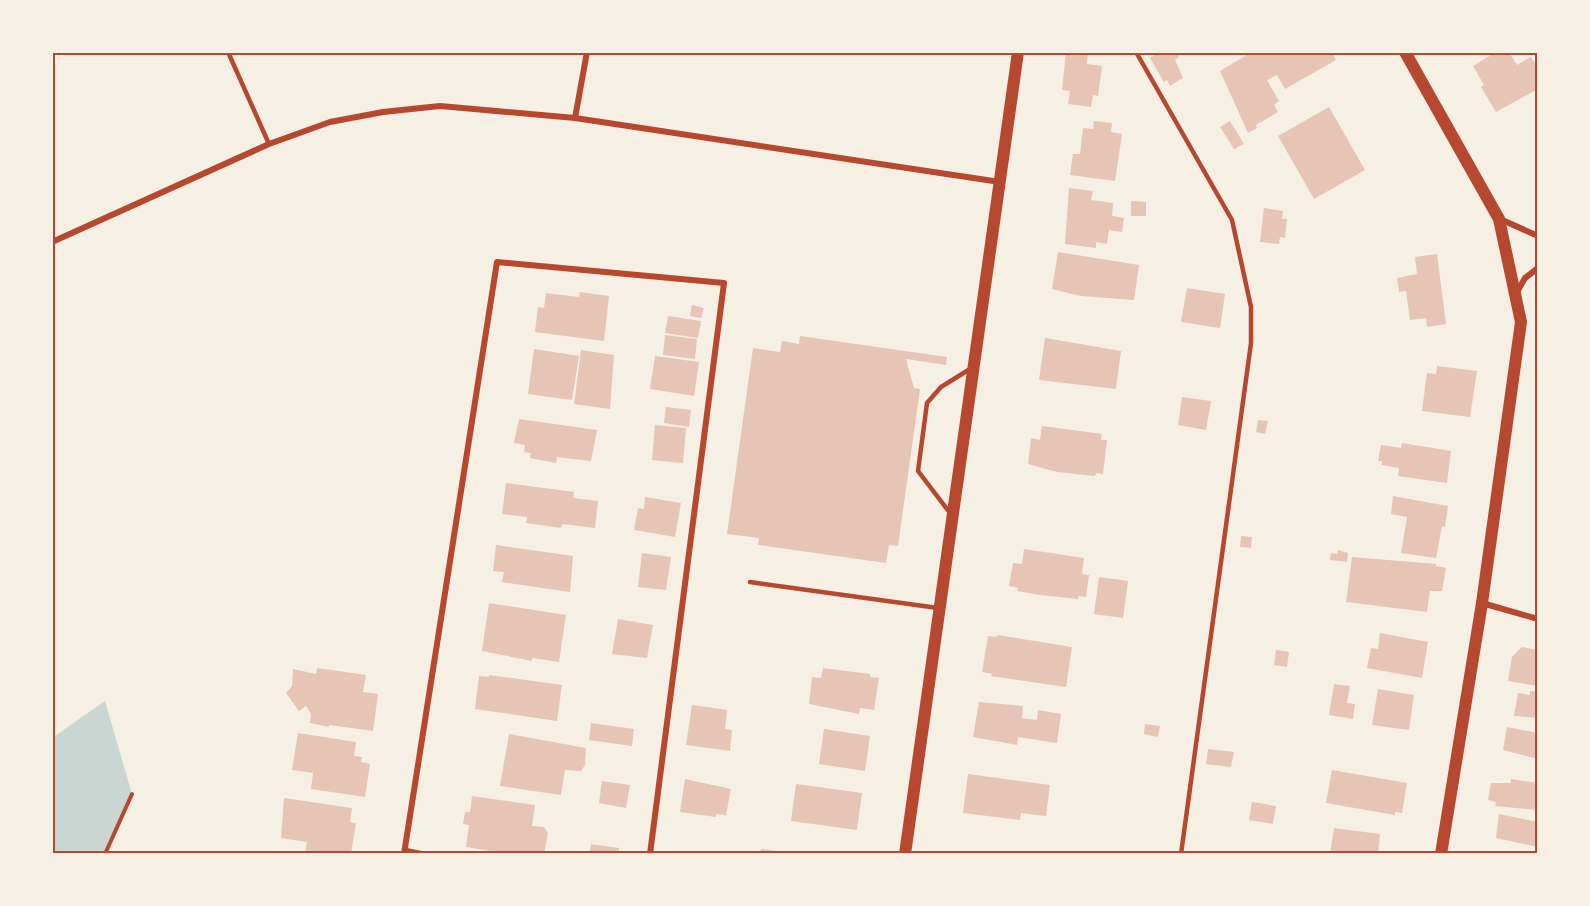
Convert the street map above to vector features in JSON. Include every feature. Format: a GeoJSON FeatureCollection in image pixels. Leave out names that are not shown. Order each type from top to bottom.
{"type":"FeatureCollection","features":[{"type":"Feature","properties":{"kind":"main road"},"geometry":{"type":"LineString","coordinates":[[905,854],[1018,52]]}},
{"type":"Feature","properties":{"kind":"main road"},"geometry":{"type":"LineString","coordinates":[[1410,54],[1499,219],[1521,322],[1482,603],[1441,854]]}},
{"type":"Feature","properties":{"kind":"street"},"geometry":{"type":"LineString","coordinates":[[575,118],[587,52]]}},
{"type":"Feature","properties":{"kind":"street"},"geometry":{"type":"LineString","coordinates":[[52,242],[269,144],[330,122],[383,112],[440,106],[575,118],[1000,182]]}},
{"type":"Feature","properties":{"kind":"street"},"geometry":{"type":"LineString","coordinates":[[1499,219],[1538,236]]}},
{"type":"Feature","properties":{"kind":"street"},"geometry":{"type":"LineString","coordinates":[[405,852],[497,262],[724,283],[650,854]]}},
{"type":"Feature","properties":{"kind":"street"},"geometry":{"type":"LineString","coordinates":[[1515,295],[1525,278],[1538,268]]}},
{"type":"Feature","properties":{"kind":"street"},"geometry":{"type":"LineString","coordinates":[[1482,603],[1538,619]]}},
{"type":"Feature","properties":{"kind":"lane"},"geometry":{"type":"LineString","coordinates":[[228,52],[269,144]]}},
{"type":"Feature","properties":{"kind":"lane"},"geometry":{"type":"LineString","coordinates":[[1136,52],[1232,220],[1251,307],[1251,343],[1180,854]]}},
{"type":"Feature","properties":{"kind":"lane"},"geometry":{"type":"LineString","coordinates":[[953,516],[918,471],[927,403],[941,387],[975,365]]}},
{"type":"Feature","properties":{"kind":"lane"},"geometry":{"type":"LineString","coordinates":[[750,582],[940,608]]}},
{"type":"Feature","properties":{"kind":"lane"},"geometry":{"type":"LineString","coordinates":[[405,852],[426,854]]}},
{"type":"Feature","properties":{"kind":"path"},"geometry":{"type":"LineString","coordinates":[[105,854],[132,794]]}},
{"type":"Feature","properties":{"kind":"shaded area"},"geometry":{"type":"Polygon","coordinates":[[[105,701],[132,794],[105,853],[53,853],[52,738],[105,701]]]}},
{"type":"Feature","properties":{"kind":"building"},"geometry":{"type":"Polygon","coordinates":[[[1066,52],[1088,52],[1087,64],[1102,66],[1098,96],[1093,95],[1091,107],[1068,104],[1070,91],[1062,90],[1066,52]]]}},
{"type":"Feature","properties":{"kind":"building"},"geometry":{"type":"Polygon","coordinates":[[[1159,52],[1177,52],[1179,57],[1175,60],[1183,78],[1170,86],[1167,80],[1164,82],[1150,58],[1159,52]]]}},
{"type":"Feature","properties":{"kind":"building"},"geometry":{"type":"Polygon","coordinates":[[[1252,52],[1332,52],[1336,60],[1285,89],[1277,75],[1267,80],[1279,101],[1274,105],[1278,112],[1256,125],[1257,128],[1248,133],[1220,71],[1252,52]]]}},
{"type":"Feature","properties":{"kind":"building"},"geometry":{"type":"Polygon","coordinates":[[[1496,52],[1509,52],[1517,65],[1531,57],[1538,68],[1538,89],[1496,112],[1481,87],[1484,85],[1473,66],[1496,52]]]}},
{"type":"Feature","properties":{"kind":"building"},"geometry":{"type":"Polygon","coordinates":[[[1329,107],[1365,170],[1314,199],[1278,136],[1329,107]]]}},
{"type":"Feature","properties":{"kind":"building"},"geometry":{"type":"Polygon","coordinates":[[[1094,121],[1112,123],[1111,132],[1122,134],[1115,181],[1070,175],[1073,154],[1080,154],[1083,128],[1093,129],[1094,121]]]}},
{"type":"Feature","properties":{"kind":"building"},"geometry":{"type":"Polygon","coordinates":[[[1230,121],[1244,144],[1234,149],[1220,127],[1230,121]]]}},
{"type":"Feature","properties":{"kind":"building"},"geometry":{"type":"Polygon","coordinates":[[[1069,188],[1093,191],[1091,200],[1113,203],[1112,216],[1124,218],[1122,232],[1109,230],[1107,244],[1096,242],[1096,248],[1065,244],[1069,188]]]}},
{"type":"Feature","properties":{"kind":"building"},"geometry":{"type":"Polygon","coordinates":[[[1131,201],[1146,202],[1146,216],[1131,216],[1131,201]]]}},
{"type":"Feature","properties":{"kind":"building"},"geometry":{"type":"Polygon","coordinates":[[[1264,208],[1283,211],[1282,219],[1287,219],[1285,238],[1280,237],[1279,244],[1260,242],[1264,208]]]}},
{"type":"Feature","properties":{"kind":"building"},"geometry":{"type":"Polygon","coordinates":[[[1058,252],[1139,265],[1134,300],[1081,296],[1052,289],[1058,252]]]}},
{"type":"Feature","properties":{"kind":"building"},"geometry":{"type":"Polygon","coordinates":[[[1437,254],[1446,324],[1427,327],[1426,318],[1410,320],[1406,291],[1399,292],[1397,278],[1417,274],[1415,257],[1437,254]]]}},
{"type":"Feature","properties":{"kind":"building"},"geometry":{"type":"Polygon","coordinates":[[[1187,288],[1225,294],[1220,328],[1181,322],[1187,288]]]}},
{"type":"Feature","properties":{"kind":"building"},"geometry":{"type":"Polygon","coordinates":[[[580,292],[609,296],[604,341],[535,332],[538,307],[544,308],[546,293],[579,297],[580,292]]]}},
{"type":"Feature","properties":{"kind":"building"},"geometry":{"type":"Polygon","coordinates":[[[692,305],[704,308],[701,318],[690,316],[692,305]]]}},
{"type":"Feature","properties":{"kind":"building"},"geometry":{"type":"Polygon","coordinates":[[[668,316],[701,321],[698,338],[665,333],[668,316]]]}},
{"type":"Feature","properties":{"kind":"building"},"geometry":{"type":"Polygon","coordinates":[[[665,335],[697,339],[695,359],[663,355],[665,335]]]}},
{"type":"Feature","properties":{"kind":"building"},"geometry":{"type":"Polygon","coordinates":[[[800,336],[947,357],[946,365],[906,359],[914,388],[920,389],[898,546],[889,545],[886,563],[758,545],[759,538],[727,534],[753,348],[780,352],[782,341],[799,344],[800,336]]]}},
{"type":"Feature","properties":{"kind":"building"},"geometry":{"type":"Polygon","coordinates":[[[1045,338],[1121,351],[1116,389],[1039,380],[1045,338]]]}},
{"type":"Feature","properties":{"kind":"building"},"geometry":{"type":"Polygon","coordinates":[[[534,349],[579,356],[572,400],[528,394],[534,349]]]}},
{"type":"Feature","properties":{"kind":"building"},"geometry":{"type":"Polygon","coordinates":[[[581,350],[614,355],[610,409],[574,404],[581,350]]]}},
{"type":"Feature","properties":{"kind":"building"},"geometry":{"type":"Polygon","coordinates":[[[655,356],[699,362],[694,396],[650,389],[655,356]]]}},
{"type":"Feature","properties":{"kind":"building"},"geometry":{"type":"Polygon","coordinates":[[[1437,366],[1477,371],[1470,417],[1422,411],[1427,373],[1436,374],[1437,366]]]}},
{"type":"Feature","properties":{"kind":"building"},"geometry":{"type":"Polygon","coordinates":[[[1182,397],[1211,401],[1206,430],[1178,425],[1182,397]]]}},
{"type":"Feature","properties":{"kind":"building"},"geometry":{"type":"Polygon","coordinates":[[[666,407],[691,410],[689,427],[664,423],[666,407]]]}},
{"type":"Feature","properties":{"kind":"building"},"geometry":{"type":"Polygon","coordinates":[[[519,419],[597,430],[591,461],[557,457],[556,463],[530,458],[531,453],[524,452],[525,445],[514,443],[519,419]]]}},
{"type":"Feature","properties":{"kind":"building"},"geometry":{"type":"Polygon","coordinates":[[[1258,420],[1268,421],[1265,434],[1256,432],[1258,420]]]}},
{"type":"Feature","properties":{"kind":"building"},"geometry":{"type":"Polygon","coordinates":[[[655,425],[686,428],[683,463],[652,460],[655,425]]]}},
{"type":"Feature","properties":{"kind":"building"},"geometry":{"type":"Polygon","coordinates":[[[1042,426],[1102,434],[1101,440],[1107,440],[1103,474],[1096,473],[1095,476],[1057,472],[1028,464],[1031,438],[1040,440],[1042,426]]]}},
{"type":"Feature","properties":{"kind":"building"},"geometry":{"type":"Polygon","coordinates":[[[1402,443],[1451,451],[1447,483],[1398,476],[1399,468],[1382,465],[1382,461],[1378,461],[1381,445],[1401,448],[1402,443]]]}},
{"type":"Feature","properties":{"kind":"building"},"geometry":{"type":"Polygon","coordinates":[[[506,483],[574,492],[573,498],[598,501],[595,528],[562,524],[561,528],[526,523],[527,517],[502,514],[506,483]]]}},
{"type":"Feature","properties":{"kind":"building"},"geometry":{"type":"Polygon","coordinates":[[[1393,496],[1448,506],[1436,558],[1401,553],[1407,517],[1391,514],[1393,496]]]}},
{"type":"Feature","properties":{"kind":"building"},"geometry":{"type":"Polygon","coordinates":[[[645,497],[681,503],[675,537],[634,530],[638,508],[644,509],[645,497]]]}},
{"type":"Feature","properties":{"kind":"building"},"geometry":{"type":"Polygon","coordinates":[[[1241,536],[1252,537],[1251,548],[1240,547],[1241,536]]]}},
{"type":"Feature","properties":{"kind":"building"},"geometry":{"type":"Polygon","coordinates":[[[496,545],[573,556],[570,592],[502,582],[504,572],[493,571],[496,545]]]}},
{"type":"Feature","properties":{"kind":"building"},"geometry":{"type":"Polygon","coordinates":[[[1024,549],[1084,558],[1082,574],[1089,575],[1086,597],[1079,596],[1078,599],[1040,595],[1017,591],[1018,588],[1009,586],[1013,563],[1022,564],[1024,549]]]}},
{"type":"Feature","properties":{"kind":"building"},"geometry":{"type":"Polygon","coordinates":[[[1338,550],[1348,553],[1347,562],[1330,560],[1331,553],[1337,554],[1338,550]]]}},
{"type":"Feature","properties":{"kind":"building"},"geometry":{"type":"Polygon","coordinates":[[[642,553],[671,557],[666,590],[638,587],[642,553]]]}},
{"type":"Feature","properties":{"kind":"building"},"geometry":{"type":"Polygon","coordinates":[[[1352,557],[1436,564],[1436,566],[1446,568],[1442,591],[1430,591],[1427,612],[1346,602],[1352,557]]]}},
{"type":"Feature","properties":{"kind":"building"},"geometry":{"type":"Polygon","coordinates":[[[1099,577],[1128,581],[1123,618],[1094,614],[1099,577]]]}},
{"type":"Feature","properties":{"kind":"building"},"geometry":{"type":"Polygon","coordinates":[[[489,603],[566,615],[559,662],[532,658],[532,661],[482,651],[489,603]]]}},
{"type":"Feature","properties":{"kind":"building"},"geometry":{"type":"Polygon","coordinates":[[[618,619],[653,625],[647,658],[612,654],[618,619]]]}},
{"type":"Feature","properties":{"kind":"building"},"geometry":{"type":"Polygon","coordinates":[[[1380,633],[1428,642],[1422,678],[1367,668],[1371,648],[1378,649],[1380,633]]]}},
{"type":"Feature","properties":{"kind":"building"},"geometry":{"type":"Polygon","coordinates":[[[997,635],[1072,647],[1066,687],[991,676],[992,674],[982,672],[988,636],[997,637],[997,635]]]}},
{"type":"Feature","properties":{"kind":"building"},"geometry":{"type":"Polygon","coordinates":[[[1522,647],[1538,650],[1538,686],[1508,681],[1512,657],[1522,647]]]}},
{"type":"Feature","properties":{"kind":"building"},"geometry":{"type":"Polygon","coordinates":[[[1276,650],[1289,652],[1287,667],[1274,665],[1276,650]]]}},
{"type":"Feature","properties":{"kind":"building"},"geometry":{"type":"Polygon","coordinates":[[[317,668],[366,675],[363,692],[378,694],[373,731],[310,723],[311,714],[306,706],[299,711],[286,693],[292,686],[293,669],[316,674],[317,668]]]}},
{"type":"Feature","properties":{"kind":"building"},"geometry":{"type":"Polygon","coordinates":[[[823,668],[870,674],[870,677],[879,678],[874,710],[860,708],[859,714],[809,704],[812,677],[821,678],[823,668]]]}},
{"type":"Feature","properties":{"kind":"building"},"geometry":{"type":"Polygon","coordinates":[[[489,675],[562,685],[557,721],[475,709],[479,676],[489,677],[489,675]]]}},
{"type":"Feature","properties":{"kind":"building"},"geometry":{"type":"Polygon","coordinates":[[[1334,684],[1350,686],[1347,703],[1355,704],[1353,719],[1329,715],[1334,684]]]}},
{"type":"Feature","properties":{"kind":"building"},"geometry":{"type":"Polygon","coordinates":[[[1378,689],[1414,695],[1409,730],[1372,725],[1378,689]]]}},
{"type":"Feature","properties":{"kind":"building"},"geometry":{"type":"Polygon","coordinates":[[[1530,691],[1538,692],[1538,718],[1514,716],[1518,693],[1530,695],[1530,691]]]}},
{"type":"Feature","properties":{"kind":"building"},"geometry":{"type":"Polygon","coordinates":[[[979,702],[1023,706],[1022,718],[1037,720],[1038,710],[1061,714],[1057,743],[1018,737],[1017,745],[973,737],[979,702]]]}},
{"type":"Feature","properties":{"kind":"building"},"geometry":{"type":"Polygon","coordinates":[[[692,705],[727,710],[725,729],[732,730],[730,751],[686,745],[692,705]]]}},
{"type":"Feature","properties":{"kind":"building"},"geometry":{"type":"Polygon","coordinates":[[[591,723],[634,729],[632,746],[589,740],[591,723]]]}},
{"type":"Feature","properties":{"kind":"building"},"geometry":{"type":"Polygon","coordinates":[[[1145,724],[1160,726],[1158,737],[1144,734],[1145,724]]]}},
{"type":"Feature","properties":{"kind":"building"},"geometry":{"type":"Polygon","coordinates":[[[1507,727],[1538,733],[1538,759],[1503,750],[1507,727]]]}},
{"type":"Feature","properties":{"kind":"building"},"geometry":{"type":"Polygon","coordinates":[[[824,729],[870,736],[865,771],[819,764],[824,729]]]}},
{"type":"Feature","properties":{"kind":"building"},"geometry":{"type":"Polygon","coordinates":[[[298,733],[356,742],[354,756],[362,757],[361,762],[370,764],[365,797],[311,789],[313,773],[292,770],[298,733]]]}},
{"type":"Feature","properties":{"kind":"building"},"geometry":{"type":"Polygon","coordinates":[[[509,734],[586,748],[585,765],[581,771],[565,770],[561,795],[500,786],[509,734]]]}},
{"type":"Feature","properties":{"kind":"building"},"geometry":{"type":"Polygon","coordinates":[[[1208,749],[1234,752],[1231,767],[1206,764],[1208,749]]]}},
{"type":"Feature","properties":{"kind":"building"},"geometry":{"type":"Polygon","coordinates":[[[1332,770],[1407,783],[1402,813],[1395,812],[1395,815],[1326,803],[1332,770]]]}},
{"type":"Feature","properties":{"kind":"building"},"geometry":{"type":"Polygon","coordinates":[[[968,774],[1050,785],[1046,816],[1021,813],[1020,820],[963,813],[968,774]]]}},
{"type":"Feature","properties":{"kind":"building"},"geometry":{"type":"Polygon","coordinates":[[[685,779],[731,789],[726,815],[716,814],[716,817],[680,812],[685,779]]]}},
{"type":"Feature","properties":{"kind":"building"},"geometry":{"type":"Polygon","coordinates":[[[1511,779],[1538,783],[1538,810],[1495,806],[1496,802],[1488,800],[1491,783],[1511,783],[1511,779]]]}},
{"type":"Feature","properties":{"kind":"building"},"geometry":{"type":"Polygon","coordinates":[[[602,781],[630,785],[626,808],[599,803],[602,781]]]}},
{"type":"Feature","properties":{"kind":"building"},"geometry":{"type":"Polygon","coordinates":[[[796,784],[862,793],[857,830],[791,821],[796,784]]]}},
{"type":"Feature","properties":{"kind":"building"},"geometry":{"type":"Polygon","coordinates":[[[472,796],[535,805],[532,826],[544,827],[548,833],[544,854],[510,854],[466,847],[469,825],[463,824],[465,812],[470,812],[472,796]]]}},
{"type":"Feature","properties":{"kind":"building"},"geometry":{"type":"Polygon","coordinates":[[[284,798],[352,808],[350,822],[356,823],[351,854],[305,854],[307,842],[281,838],[284,798]]]}},
{"type":"Feature","properties":{"kind":"building"},"geometry":{"type":"Polygon","coordinates":[[[1252,802],[1276,806],[1273,824],[1249,820],[1252,802]]]}},
{"type":"Feature","properties":{"kind":"building"},"geometry":{"type":"Polygon","coordinates":[[[1499,814],[1538,822],[1538,847],[1496,838],[1499,814]]]}},
{"type":"Feature","properties":{"kind":"building"},"geometry":{"type":"Polygon","coordinates":[[[1334,828],[1380,834],[1378,854],[1330,854],[1334,828]]]}},
{"type":"Feature","properties":{"kind":"building"},"geometry":{"type":"Polygon","coordinates":[[[591,844],[619,848],[618,854],[589,854],[591,844]]]}},
{"type":"Feature","properties":{"kind":"building"},"geometry":{"type":"Polygon","coordinates":[[[761,849],[786,852],[786,854],[760,854],[761,849]]]}}]}
